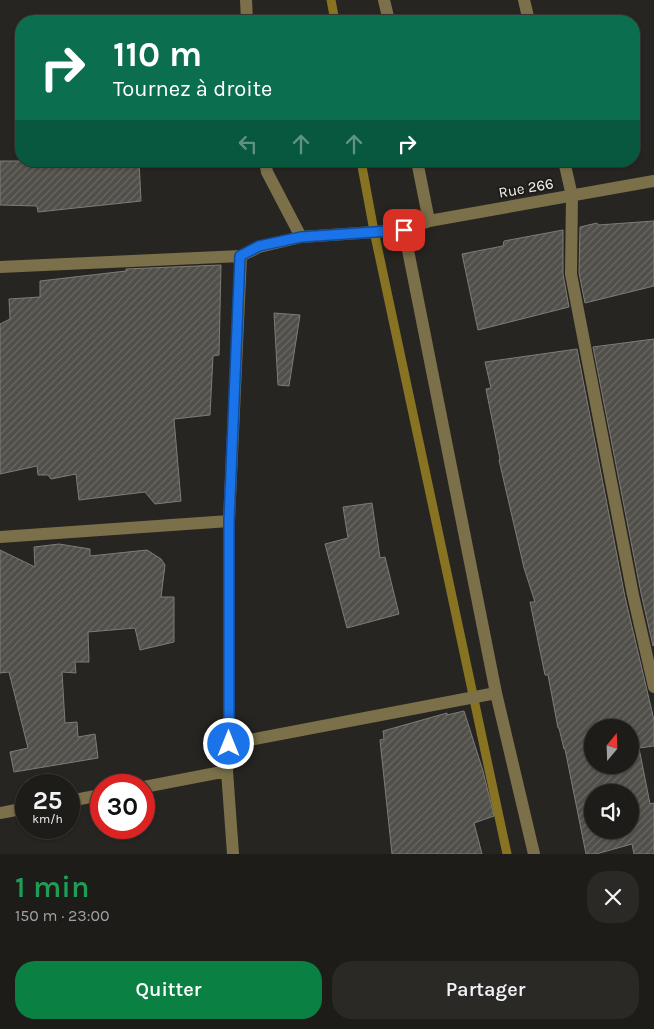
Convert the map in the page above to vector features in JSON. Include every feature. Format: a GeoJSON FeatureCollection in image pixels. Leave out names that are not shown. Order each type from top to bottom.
{"type":"FeatureCollection","features":[{"type":"Feature","properties":{"kind":"street"},"geometry":{"type":"LineString","coordinates":[[246,0],[247,15]]}},
{"type":"Feature","properties":{"kind":"street"},"geometry":{"type":"LineString","coordinates":[[384,0],[388,15]]}},
{"type":"Feature","properties":{"kind":"street"},"geometry":{"type":"LineString","coordinates":[[524,0],[528,15]]}},
{"type":"Feature","properties":{"kind":"street"},"geometry":{"type":"LineString","coordinates":[[266,167],[301,237]]}},
{"type":"Feature","properties":{"kind":"street"},"geometry":{"type":"LineString","coordinates":[[417,167],[428,221]]}},
{"type":"Feature","properties":{"kind":"street"},"geometry":{"type":"LineString","coordinates":[[565,167],[572,196],[571,274],[633,596],[654,686]]}},
{"type":"Feature","properties":{"kind":"street","name":"Rue 266"},"geometry":{"type":"LineString","coordinates":[[240,256],[259,246],[301,237],[404,230],[428,221],[654,181]]}},
{"type":"Feature","properties":{"kind":"street"},"geometry":{"type":"LineString","coordinates":[[404,230],[496,693],[534,854]]}},
{"type":"Feature","properties":{"kind":"street"},"geometry":{"type":"LineString","coordinates":[[0,268],[240,256],[229,521],[229,744],[227,771],[233,854]]}},
{"type":"Feature","properties":{"kind":"street"},"geometry":{"type":"LineString","coordinates":[[0,537],[229,521]]}},
{"type":"Feature","properties":{"kind":"street"},"geometry":{"type":"LineString","coordinates":[[229,744],[496,693]]}},
{"type":"Feature","properties":{"kind":"street"},"geometry":{"type":"LineString","coordinates":[[155,785],[227,771]]}},
{"type":"Feature","properties":{"kind":"street"},"geometry":{"type":"LineString","coordinates":[[0,813],[15,810]]}},
{"type":"Feature","properties":{"kind":"building"},"geometry":{"type":"Polygon","coordinates":[[[0,161],[15,161],[15,167],[139,167],[141,201],[38,212],[37,206],[0,205],[0,161]]]}},
{"type":"Feature","properties":{"kind":"building"},"geometry":{"type":"Polygon","coordinates":[[[654,221],[654,286],[585,303],[579,273],[580,227],[597,223],[598,225],[654,221]]]}},
{"type":"Feature","properties":{"kind":"building"},"geometry":{"type":"Polygon","coordinates":[[[563,230],[563,274],[569,307],[478,330],[462,254],[503,246],[504,241],[563,230]]]}},
{"type":"Feature","properties":{"kind":"building"},"geometry":{"type":"Polygon","coordinates":[[[221,265],[219,355],[213,356],[210,415],[174,419],[181,501],[155,504],[145,492],[79,500],[76,474],[51,479],[48,475],[38,475],[37,466],[0,474],[0,324],[10,319],[9,299],[40,297],[40,281],[126,271],[126,269],[221,265]]]}},
{"type":"Feature","properties":{"kind":"building"},"geometry":{"type":"Polygon","coordinates":[[[274,313],[300,315],[289,386],[278,385],[274,313]]]}},
{"type":"Feature","properties":{"kind":"building"},"geometry":{"type":"Polygon","coordinates":[[[654,339],[654,645],[653,646],[593,347],[654,339]]]}},
{"type":"Feature","properties":{"kind":"building"},"geometry":{"type":"Polygon","coordinates":[[[577,349],[625,597],[654,720],[654,746],[639,748],[650,804],[654,803],[654,854],[634,854],[632,844],[596,854],[586,854],[565,749],[558,728],[548,675],[545,675],[530,602],[535,602],[524,568],[499,460],[486,389],[491,388],[485,362],[577,349]]]}},
{"type":"Feature","properties":{"kind":"building"},"geometry":{"type":"Polygon","coordinates":[[[372,503],[380,558],[385,557],[399,614],[347,628],[325,544],[348,538],[343,507],[372,503]]]}},
{"type":"Feature","properties":{"kind":"building"},"geometry":{"type":"Polygon","coordinates":[[[59,544],[90,549],[90,556],[147,550],[161,559],[165,565],[161,597],[174,597],[174,642],[140,650],[135,628],[88,632],[89,662],[75,662],[76,673],[62,672],[65,723],[77,722],[78,737],[95,734],[98,758],[14,772],[10,752],[28,748],[9,672],[0,673],[0,550],[35,567],[34,547],[59,544]]]}},
{"type":"Feature","properties":{"kind":"building"},"geometry":{"type":"Polygon","coordinates":[[[464,711],[483,771],[494,816],[474,823],[482,854],[392,854],[380,740],[384,739],[383,731],[447,713],[447,715],[464,711]]]}},
{"type":"Feature","properties":{"kind":"waterway"},"geometry":{"type":"LineString","coordinates":[[331,0],[334,15]]}},
{"type":"Feature","properties":{"kind":"waterway"},"geometry":{"type":"LineString","coordinates":[[362,167],[374,231],[507,854]]}},
{"type":"Feature","properties":{"kind":"route"},"geometry":{"type":"LineString","coordinates":[[229,744],[229,521],[240,256],[259,246],[301,237],[404,230]]}}]}
